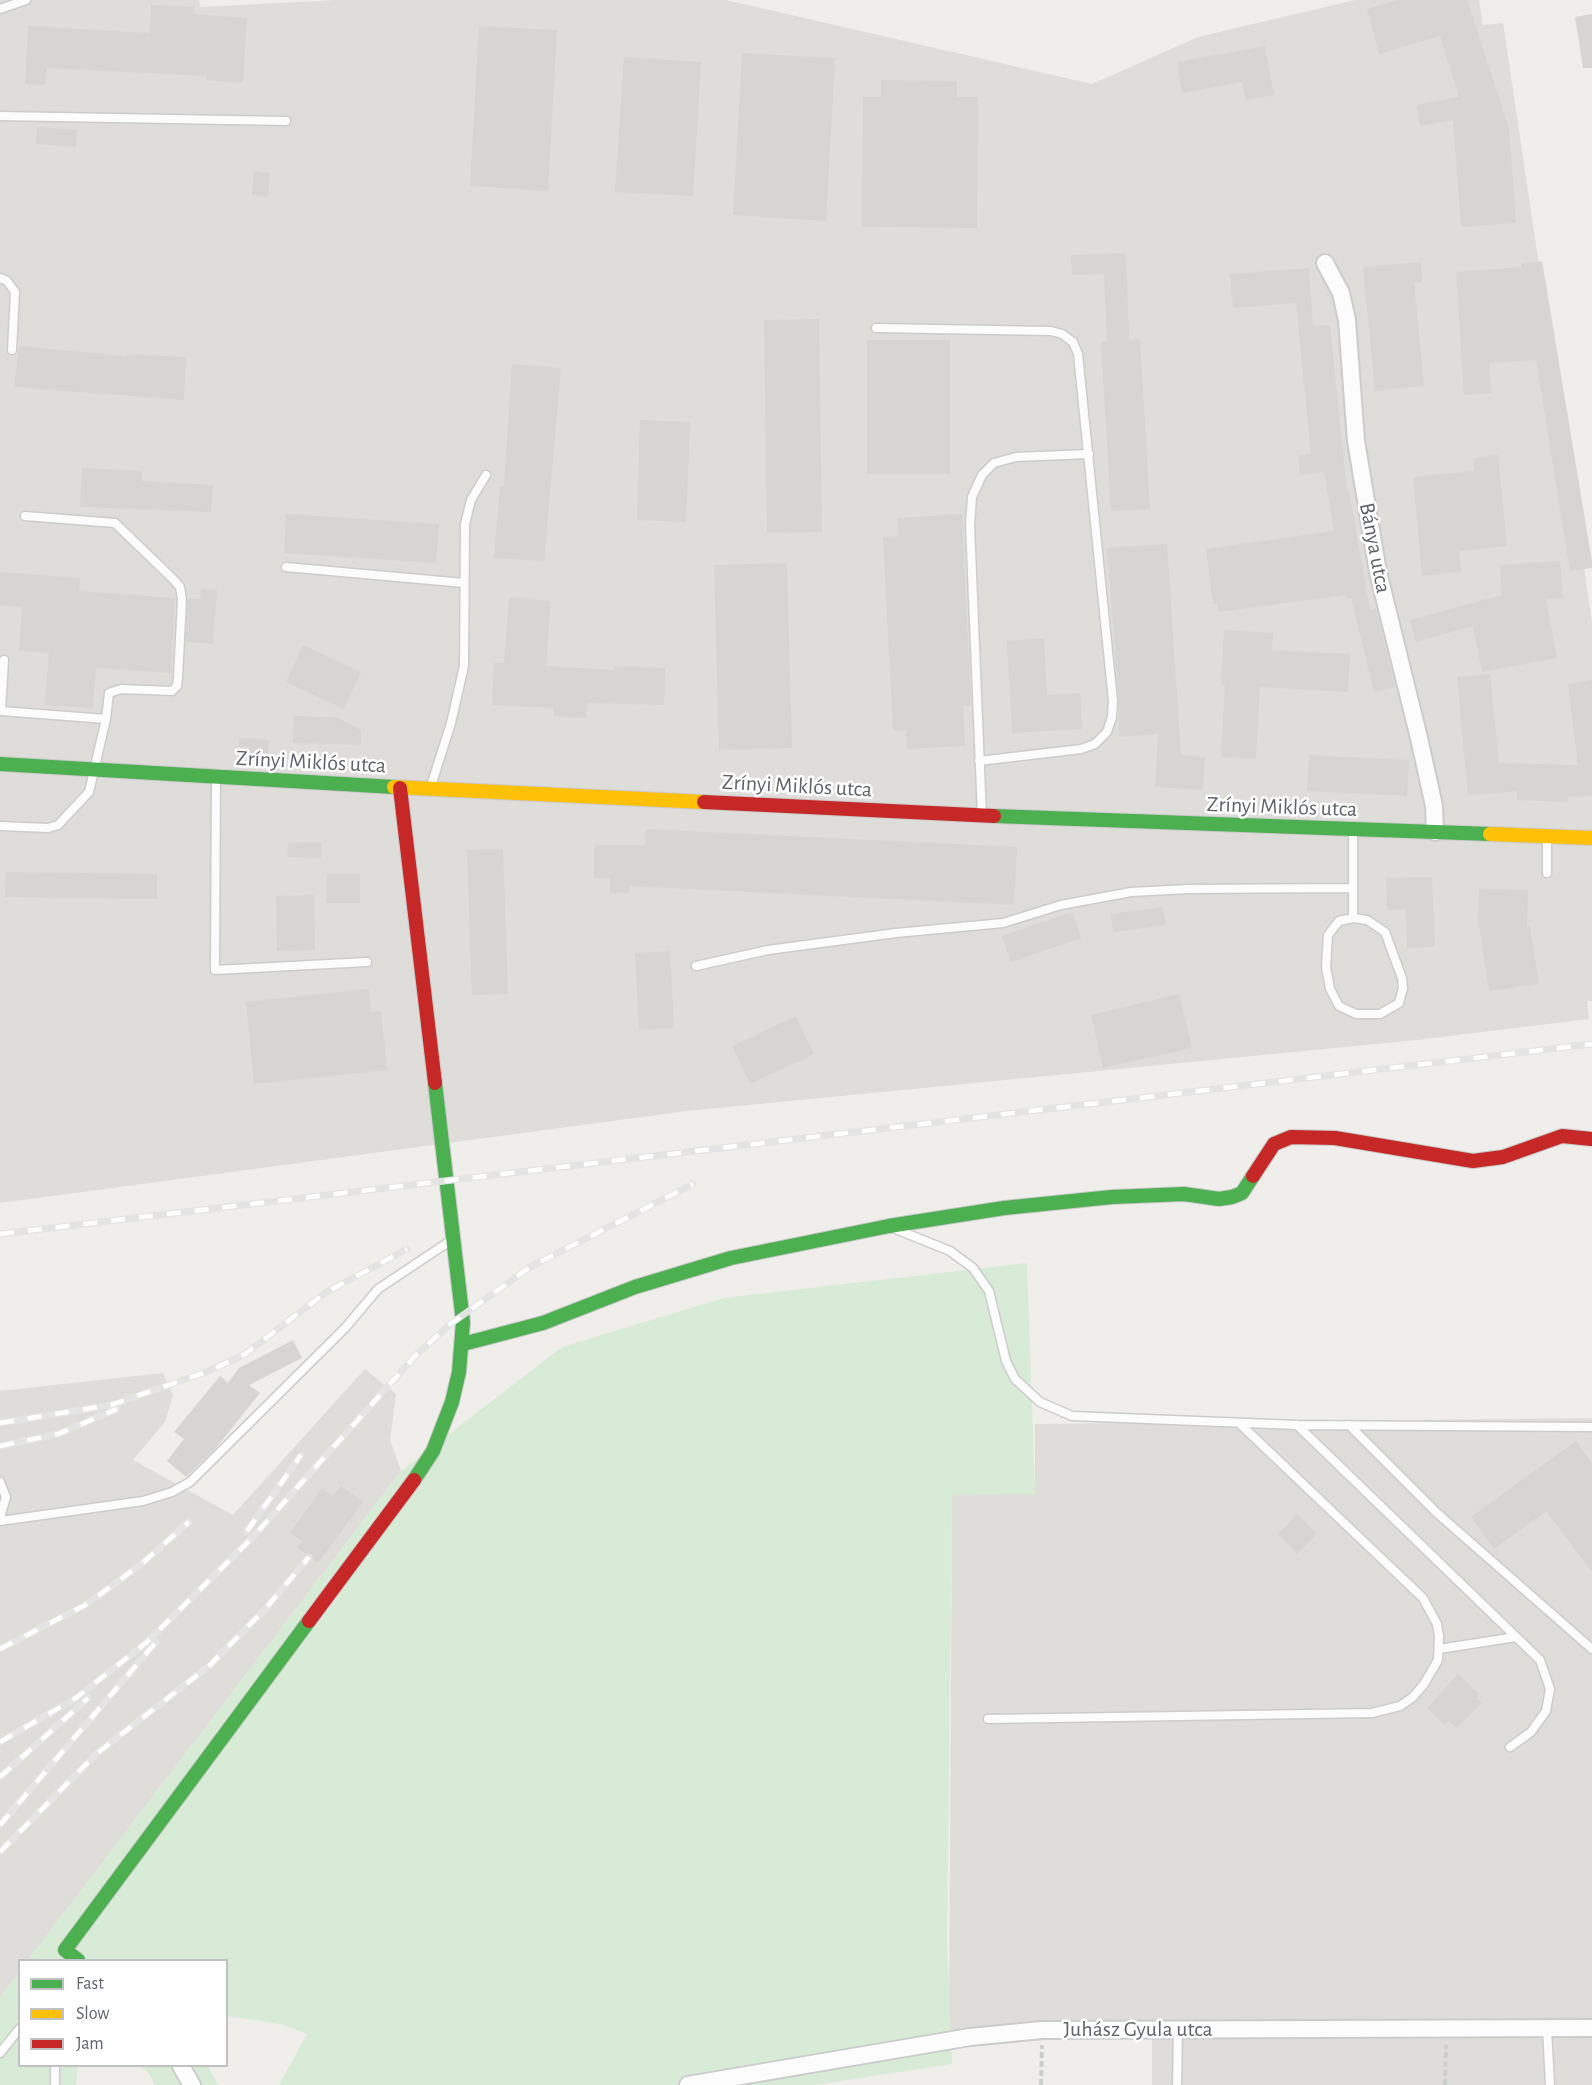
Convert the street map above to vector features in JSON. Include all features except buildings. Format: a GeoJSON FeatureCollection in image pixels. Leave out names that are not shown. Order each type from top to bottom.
{"type":"FeatureCollection","features":[{"type":"Feature","properties":{"kind":"street","name":"Bánya utca"},"geometry":{"type":"LineString","coordinates":[[1326,263],[1341,293],[1347,320],[1356,441],[1378,573],[1434,806],[1435,832]]}},
{"type":"Feature","properties":{"kind":"street","name":"Zrínyi Miklós utca"},"geometry":{"type":"LineString","coordinates":[[0,764],[400,788],[982,816],[1592,838]]}},
{"type":"Feature","properties":{"kind":"street"},"geometry":{"type":"LineString","coordinates":[[61,1955],[420,1471],[433,1451],[450,1411],[463,1344],[400,788]]}},
{"type":"Feature","properties":{"kind":"street"},"geometry":{"type":"LineString","coordinates":[[463,1344],[543,1323],[635,1287],[731,1258],[889,1227],[1004,1208],[1112,1197],[1184,1194],[1219,1199],[1232,1197],[1242,1193],[1274,1144],[1291,1137],[1335,1137],[1473,1161],[1503,1157],[1562,1136],[1592,1139]]}},
{"type":"Feature","properties":{"kind":"street","name":"Juhász Gyula utca"},"geometry":{"type":"LineString","coordinates":[[688,2085],[970,2037],[1042,2030],[1592,2028]]}},
{"type":"Feature","properties":{"kind":"street"},"geometry":{"type":"LineString","coordinates":[[182,2067],[192,2085]]}},
{"type":"Feature","properties":{"kind":"lane"},"geometry":{"type":"LineString","coordinates":[[0,9],[26,0]]}},
{"type":"Feature","properties":{"kind":"lane"},"geometry":{"type":"LineString","coordinates":[[0,116],[286,121]]}},
{"type":"Feature","properties":{"kind":"lane"},"geometry":{"type":"LineString","coordinates":[[0,278],[7,281],[15,292],[12,350]]}},
{"type":"Feature","properties":{"kind":"lane"},"geometry":{"type":"LineString","coordinates":[[876,328],[1032,329],[1062,334],[1073,342],[1078,354],[1113,701],[1107,732],[1095,744],[1081,749],[979,760]]}},
{"type":"Feature","properties":{"kind":"lane"},"geometry":{"type":"LineString","coordinates":[[982,816],[970,525],[972,497],[982,475],[994,463],[1016,457],[1089,454]]}},
{"type":"Feature","properties":{"kind":"lane"},"geometry":{"type":"LineString","coordinates":[[429,789],[451,723],[464,666],[465,524],[471,500],[486,475]]}},
{"type":"Feature","properties":{"kind":"lane"},"geometry":{"type":"LineString","coordinates":[[0,826],[48,828],[58,825],[89,792],[106,719],[107,698],[114,690],[164,692],[172,691],[177,686],[182,600],[180,587],[115,523],[25,516]]}},
{"type":"Feature","properties":{"kind":"lane"},"geometry":{"type":"LineString","coordinates":[[286,567],[464,583]]}},
{"type":"Feature","properties":{"kind":"lane"},"geometry":{"type":"LineString","coordinates":[[4,660],[0,711],[106,719]]}},
{"type":"Feature","properties":{"kind":"lane"},"geometry":{"type":"LineString","coordinates":[[216,778],[215,970],[367,962]]}},
{"type":"Feature","properties":{"kind":"lane"},"geometry":{"type":"LineString","coordinates":[[1353,831],[1353,918]]}},
{"type":"Feature","properties":{"kind":"lane"},"geometry":{"type":"LineString","coordinates":[[1547,837],[1547,873]]}},
{"type":"Feature","properties":{"kind":"lane"},"geometry":{"type":"LineString","coordinates":[[696,966],[768,950],[896,933],[1003,923],[1061,905],[1131,892],[1188,888],[1353,888]]}},
{"type":"Feature","properties":{"kind":"lane"},"geometry":{"type":"LineString","coordinates":[[1353,918],[1367,920],[1385,932],[1402,978],[1403,988],[1399,1003],[1380,1014],[1356,1014],[1346,1011],[1339,1006],[1330,989],[1326,967],[1328,934],[1339,921],[1353,918]]}},
{"type":"Feature","properties":{"kind":"lane"},"geometry":{"type":"LineString","coordinates":[[889,1227],[950,1251],[973,1268],[989,1291],[1006,1361],[1015,1379],[1040,1402],[1072,1416],[1298,1425],[1592,1427]]}},
{"type":"Feature","properties":{"kind":"lane"},"geometry":{"type":"LineString","coordinates":[[0,1482],[6,1497],[0,1519],[143,1501],[172,1492],[190,1482],[345,1328],[378,1289],[453,1240]]}},
{"type":"Feature","properties":{"kind":"lane"},"geometry":{"type":"LineString","coordinates":[[988,1719],[1372,1713],[1400,1706],[1413,1697],[1431,1674],[1439,1649],[1437,1624],[1423,1598],[1239,1423]]}},
{"type":"Feature","properties":{"kind":"lane"},"geometry":{"type":"LineString","coordinates":[[1298,1425],[1540,1660],[1548,1677],[1549,1700],[1541,1722],[1510,1747]]}},
{"type":"Feature","properties":{"kind":"lane"},"geometry":{"type":"LineString","coordinates":[[1349,1425],[1437,1513],[1592,1649]]}},
{"type":"Feature","properties":{"kind":"lane"},"geometry":{"type":"LineString","coordinates":[[1439,1649],[1516,1637]]}},
{"type":"Feature","properties":{"kind":"lane"},"geometry":{"type":"LineString","coordinates":[[1547,2028],[1550,2085]]}},
{"type":"Feature","properties":{"kind":"lane"},"geometry":{"type":"LineString","coordinates":[[1177,2085],[1178,2029]]}},
{"type":"Feature","properties":{"kind":"lane"},"geometry":{"type":"LineString","coordinates":[[0,2043],[18,2030]]}},
{"type":"Feature","properties":{"kind":"lane"},"geometry":{"type":"LineString","coordinates":[[0,2053],[18,2030]]}},
{"type":"Feature","properties":{"kind":"lane"},"geometry":{"type":"LineString","coordinates":[[55,2067],[55,2085]]}},
{"type":"Feature","properties":{"kind":"path"},"geometry":{"type":"LineString","coordinates":[[1445,2085],[1447,2027]]}},
{"type":"Feature","properties":{"kind":"path"},"geometry":{"type":"LineString","coordinates":[[1041,2085],[1042,2030]]}},
{"type":"Feature","properties":{"kind":"shaded area"},"geometry":{"type":"Polygon","coordinates":[[[0,0],[199,0],[200,7],[336,0],[726,0],[1092,84],[1198,37],[1355,0],[1479,0],[1483,25],[1503,23],[1592,622],[1592,1001],[1587,1001],[1589,1019],[1417,1040],[687,1111],[0,1203],[0,0]]]}},
{"type":"Feature","properties":{"kind":"shaded area"},"geometry":{"type":"Polygon","coordinates":[[[365,1369],[396,1394],[390,1440],[401,1471],[29,1959],[18,1959],[18,1973],[0,1998],[0,1391],[163,1373],[173,1395],[165,1422],[133,1460],[233,1515],[365,1369]]]}},
{"type":"Feature","properties":{"kind":"shaded area"},"geometry":{"type":"Polygon","coordinates":[[[1592,1418],[1592,2085],[1152,2085],[1152,2030],[949,2035],[952,1494],[1035,1494],[1035,1424],[1592,1418]]]}},
{"type":"Feature","properties":{"kind":"green space"},"geometry":{"type":"Polygon","coordinates":[[[1027,1263],[1035,1494],[952,1495],[947,1938],[952,2064],[814,2085],[279,2085],[307,2034],[281,2024],[228,2016],[228,1959],[29,1959],[401,1471],[562,1347],[724,1298],[1027,1263]]]}},
{"type":"Feature","properties":{"kind":"green space"},"geometry":{"type":"Polygon","coordinates":[[[18,1973],[18,2067],[78,2067],[76,2085],[0,2085],[0,1998],[18,1973]]]}},
{"type":"Feature","properties":{"kind":"green space"},"geometry":{"type":"Polygon","coordinates":[[[140,2067],[209,2067],[218,2085],[155,2085],[148,2072],[140,2067]]]}},
{"type":"Feature","properties":{"kind":"railway"},"geometry":{"type":"LineString","coordinates":[[0,1234],[1592,1044]]}},
{"type":"Feature","properties":{"kind":"railway"},"geometry":{"type":"LineString","coordinates":[[0,1742],[76,1698],[147,1642],[252,1538],[416,1355],[449,1325],[530,1267],[693,1184]]}},
{"type":"Feature","properties":{"kind":"railway"},"geometry":{"type":"LineString","coordinates":[[0,1423],[111,1405],[209,1371],[245,1354],[325,1293],[407,1249]]}},
{"type":"Feature","properties":{"kind":"railway"},"geometry":{"type":"LineString","coordinates":[[0,1446],[58,1434],[117,1409]]}},
{"type":"Feature","properties":{"kind":"railway"},"geometry":{"type":"LineString","coordinates":[[247,1531],[301,1455]]}},
{"type":"Feature","properties":{"kind":"railway"},"geometry":{"type":"LineString","coordinates":[[0,1649],[87,1604],[140,1565],[189,1522]]}},
{"type":"Feature","properties":{"kind":"railway"},"geometry":{"type":"LineString","coordinates":[[0,1852],[96,1754],[209,1666],[266,1608],[309,1557]]}},
{"type":"Feature","properties":{"kind":"railway"},"geometry":{"type":"LineString","coordinates":[[0,1825],[156,1642]]}},
{"type":"Feature","properties":{"kind":"railway"},"geometry":{"type":"LineString","coordinates":[[0,1777],[88,1698]]}},
{"type":"Feature","properties":{"kind":"traffic: fast"},"geometry":{"type":"LineString","coordinates":[[0,764],[394,787]]}},
{"type":"Feature","properties":{"kind":"traffic: fast"},"geometry":{"type":"LineString","coordinates":[[994,816],[1490,834]]}},
{"type":"Feature","properties":{"kind":"traffic: fast"},"geometry":{"type":"LineString","coordinates":[[414,1480],[433,1451],[452,1402],[459,1372],[463,1322],[435,1083]]}},
{"type":"Feature","properties":{"kind":"traffic: fast"},"geometry":{"type":"LineString","coordinates":[[463,1344],[543,1323],[635,1287],[731,1258],[889,1226],[1004,1208],[1112,1197],[1184,1194],[1219,1199],[1232,1197],[1242,1193],[1253,1176]]}},
{"type":"Feature","properties":{"kind":"traffic: fast"},"geometry":{"type":"LineString","coordinates":[[77,1959],[65,1950],[309,1621]]}},
{"type":"Feature","properties":{"kind":"traffic: slow"},"geometry":{"type":"LineString","coordinates":[[394,787],[704,802]]}},
{"type":"Feature","properties":{"kind":"traffic: slow"},"geometry":{"type":"LineString","coordinates":[[1490,834],[1592,838]]}},
{"type":"Feature","properties":{"kind":"traffic: jam"},"geometry":{"type":"LineString","coordinates":[[400,788],[435,1083]]}},
{"type":"Feature","properties":{"kind":"traffic: jam"},"geometry":{"type":"LineString","coordinates":[[704,802],[994,816]]}},
{"type":"Feature","properties":{"kind":"traffic: jam"},"geometry":{"type":"LineString","coordinates":[[1253,1176],[1274,1144],[1291,1137],[1335,1138],[1473,1161],[1503,1157],[1562,1136],[1592,1139]]}},
{"type":"Feature","properties":{"kind":"traffic: jam"},"geometry":{"type":"LineString","coordinates":[[309,1621],[414,1480]]}}]}
